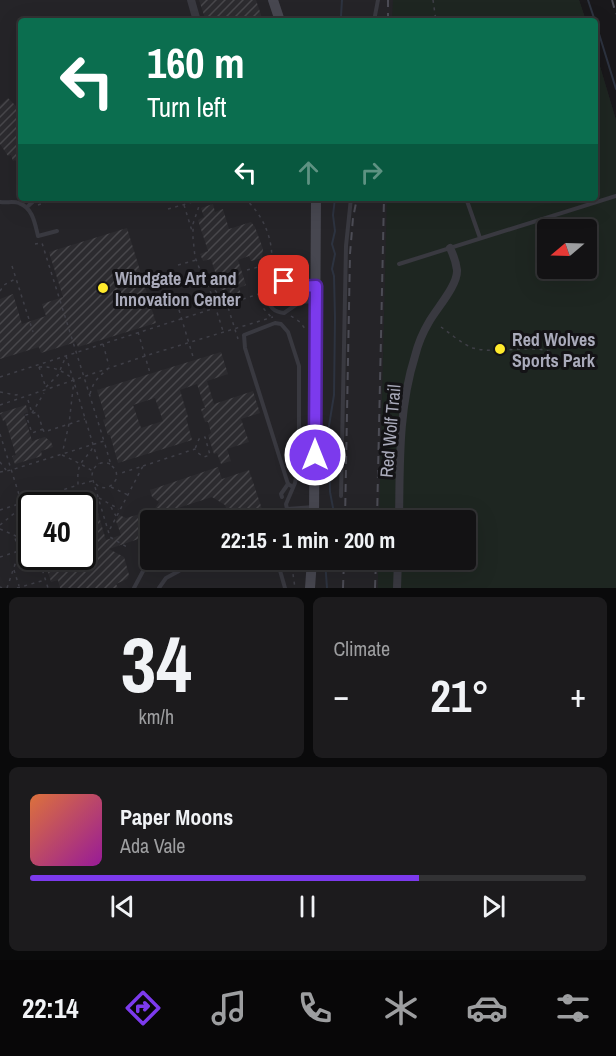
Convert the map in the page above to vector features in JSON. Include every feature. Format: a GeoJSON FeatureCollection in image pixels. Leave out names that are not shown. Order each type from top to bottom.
{"type":"FeatureCollection","features":[{"type":"Feature","properties":{"kind":"street"},"geometry":{"type":"LineString","coordinates":[[190,0],[196,18]]}},
{"type":"Feature","properties":{"kind":"street"},"geometry":{"type":"LineString","coordinates":[[273,0],[279,18]]}},
{"type":"Feature","properties":{"kind":"street"},"geometry":{"type":"LineString","coordinates":[[314,507],[316,201]]}},
{"type":"Feature","properties":{"kind":"street","name":"Red Wolf Trail"},"geometry":{"type":"LineString","coordinates":[[399,510],[404,403],[421,339],[428,323],[451,289],[456,276],[457,269],[450,248]]}},
{"type":"Feature","properties":{"kind":"street"},"geometry":{"type":"LineString","coordinates":[[310,588],[311,570]]}},
{"type":"Feature","properties":{"kind":"street"},"geometry":{"type":"LineString","coordinates":[[397,588],[398,570]]}},
{"type":"Feature","properties":{"kind":"lane"},"geometry":{"type":"LineString","coordinates":[[375,18],[378,0]]}},
{"type":"Feature","properties":{"kind":"lane"},"geometry":{"type":"LineString","coordinates":[[399,264],[616,196]]}},
{"type":"Feature","properties":{"kind":"lane"},"geometry":{"type":"LineString","coordinates":[[27,207],[34,201]]}},
{"type":"Feature","properties":{"kind":"lane"},"geometry":{"type":"LineString","coordinates":[[341,496],[346,246],[351,201]]}},
{"type":"Feature","properties":{"kind":"lane"},"geometry":{"type":"LineString","coordinates":[[467,201],[480,238]]}},
{"type":"Feature","properties":{"kind":"lane"},"geometry":{"type":"LineString","coordinates":[[0,202],[18,203],[27,207],[33,217],[38,236],[57,231]]}},
{"type":"Feature","properties":{"kind":"lane"},"geometry":{"type":"LineString","coordinates":[[284,264],[284,286]]}},
{"type":"Feature","properties":{"kind":"lane"},"geometry":{"type":"LineString","coordinates":[[316,286],[294,289],[284,286],[276,288],[268,298],[272,308],[284,313],[300,302],[316,301]]}},
{"type":"Feature","properties":{"kind":"lane"},"geometry":{"type":"LineString","coordinates":[[282,497],[282,494],[291,485],[295,483],[299,461],[299,366],[288,332],[281,324],[275,323],[244,334],[245,348],[291,485],[286,507]]}},
{"type":"Feature","properties":{"kind":"lane"},"geometry":{"type":"LineString","coordinates":[[281,510],[286,507],[314,507]]}},
{"type":"Feature","properties":{"kind":"lane"},"geometry":{"type":"LineString","coordinates":[[134,588],[144,570]]}},
{"type":"Feature","properties":{"kind":"lane"},"geometry":{"type":"LineString","coordinates":[[280,570],[285,588]]}},
{"type":"Feature","properties":{"kind":"lane"},"geometry":{"type":"LineString","coordinates":[[159,588],[166,578],[179,571]]}},
{"type":"Feature","properties":{"kind":"path"},"geometry":{"type":"LineString","coordinates":[[434,0],[436,18]]}},
{"type":"Feature","properties":{"kind":"path"},"geometry":{"type":"LineString","coordinates":[[35,206],[46,201]]}},
{"type":"Feature","properties":{"kind":"path"},"geometry":{"type":"LineString","coordinates":[[168,209],[198,201]]}},
{"type":"Feature","properties":{"kind":"path"},"geometry":{"type":"LineString","coordinates":[[193,235],[201,201]]}},
{"type":"Feature","properties":{"kind":"path"},"geometry":{"type":"LineString","coordinates":[[247,201],[259,214],[270,239],[272,257],[262,304],[271,317]]}},
{"type":"Feature","properties":{"kind":"path"},"geometry":{"type":"LineString","coordinates":[[184,205],[200,270],[227,304],[238,338]]}},
{"type":"Feature","properties":{"kind":"path"},"geometry":{"type":"LineString","coordinates":[[35,244],[42,243],[111,465],[117,474],[116,481],[110,486],[99,487],[93,481]]}},
{"type":"Feature","properties":{"kind":"path"},"geometry":{"type":"LineString","coordinates":[[178,265],[196,260]]}},
{"type":"Feature","properties":{"kind":"path"},"geometry":{"type":"LineString","coordinates":[[247,270],[271,264]]}},
{"type":"Feature","properties":{"kind":"path"},"geometry":{"type":"LineString","coordinates":[[12,266],[33,332]]}},
{"type":"Feature","properties":{"kind":"path"},"geometry":{"type":"LineString","coordinates":[[0,291],[4,285],[16,278]]}},
{"type":"Feature","properties":{"kind":"path"},"geometry":{"type":"LineString","coordinates":[[207,281],[223,332]]}},
{"type":"Feature","properties":{"kind":"path"},"geometry":{"type":"LineString","coordinates":[[0,377],[216,308],[268,289],[266,307],[276,318],[271,317],[189,342],[0,405]]}},
{"type":"Feature","properties":{"kind":"path"},"geometry":{"type":"LineString","coordinates":[[179,310],[194,360]]}},
{"type":"Feature","properties":{"kind":"path"},"geometry":{"type":"LineString","coordinates":[[290,316],[300,322],[306,330]]}},
{"type":"Feature","properties":{"kind":"path"},"geometry":{"type":"LineString","coordinates":[[441,327],[470,347],[486,351],[543,349],[553,353]]}},
{"type":"Feature","properties":{"kind":"path"},"geometry":{"type":"LineString","coordinates":[[138,332],[150,373]]}},
{"type":"Feature","properties":{"kind":"path"},"geometry":{"type":"LineString","coordinates":[[103,344],[110,367]]}},
{"type":"Feature","properties":{"kind":"path"},"geometry":{"type":"LineString","coordinates":[[46,388],[60,370],[66,356]]}},
{"type":"Feature","properties":{"kind":"path"},"geometry":{"type":"LineString","coordinates":[[66,356],[99,464]]}},
{"type":"Feature","properties":{"kind":"path"},"geometry":{"type":"LineString","coordinates":[[39,365],[60,370],[74,380]]}},
{"type":"Feature","properties":{"kind":"path"},"geometry":{"type":"LineString","coordinates":[[39,365],[46,388]]}},
{"type":"Feature","properties":{"kind":"path"},"geometry":{"type":"LineString","coordinates":[[89,394],[96,379],[110,367]]}},
{"type":"Feature","properties":{"kind":"path"},"geometry":{"type":"LineString","coordinates":[[59,454],[63,450],[69,424],[74,380]]}},
{"type":"Feature","properties":{"kind":"path"},"geometry":{"type":"LineString","coordinates":[[0,392],[20,394]]}},
{"type":"Feature","properties":{"kind":"path"},"geometry":{"type":"LineString","coordinates":[[32,414],[44,393]]}},
{"type":"Feature","properties":{"kind":"path"},"geometry":{"type":"LineString","coordinates":[[27,400],[32,414]]}},
{"type":"Feature","properties":{"kind":"path"},"geometry":{"type":"LineString","coordinates":[[43,429],[32,433],[26,415],[37,412],[43,429],[44,432],[86,419]]}},
{"type":"Feature","properties":{"kind":"path"},"geometry":{"type":"LineString","coordinates":[[0,436],[18,492]]}},
{"type":"Feature","properties":{"kind":"path"},"geometry":{"type":"LineString","coordinates":[[205,436],[210,455],[204,457],[195,449],[199,439],[205,436]]}},
{"type":"Feature","properties":{"kind":"path"},"geometry":{"type":"LineString","coordinates":[[0,472],[104,441]]}},
{"type":"Feature","properties":{"kind":"path"},"geometry":{"type":"LineString","coordinates":[[78,485],[77,474],[80,464],[88,456],[94,444]]}},
{"type":"Feature","properties":{"kind":"path"},"geometry":{"type":"LineString","coordinates":[[117,474],[195,449]]}},
{"type":"Feature","properties":{"kind":"path"},"geometry":{"type":"LineString","coordinates":[[59,454],[93,471]]}},
{"type":"Feature","properties":{"kind":"path"},"geometry":{"type":"LineString","coordinates":[[0,462],[7,470]]}},
{"type":"Feature","properties":{"kind":"path"},"geometry":{"type":"LineString","coordinates":[[111,465],[108,463],[96,466],[93,471],[93,481],[110,537],[127,548]]}},
{"type":"Feature","properties":{"kind":"path"},"geometry":{"type":"LineString","coordinates":[[109,531],[142,466]]}},
{"type":"Feature","properties":{"kind":"path"},"geometry":{"type":"LineString","coordinates":[[58,492],[93,481]]}},
{"type":"Feature","properties":{"kind":"path"},"geometry":{"type":"LineString","coordinates":[[110,486],[128,495]]}},
{"type":"Feature","properties":{"kind":"path"},"geometry":{"type":"LineString","coordinates":[[98,498],[120,510]]}},
{"type":"Feature","properties":{"kind":"path"},"geometry":{"type":"LineString","coordinates":[[102,508],[111,505]]}},
{"type":"Feature","properties":{"kind":"path"},"geometry":{"type":"LineString","coordinates":[[111,505],[116,517]]}},
{"type":"Feature","properties":{"kind":"path"},"geometry":{"type":"LineString","coordinates":[[0,510],[18,506]]}},
{"type":"Feature","properties":{"kind":"path"},"geometry":{"type":"LineString","coordinates":[[18,509],[0,527],[18,537]]}},
{"type":"Feature","properties":{"kind":"path"},"geometry":{"type":"LineString","coordinates":[[14,535],[18,546]]}},
{"type":"Feature","properties":{"kind":"path"},"geometry":{"type":"LineString","coordinates":[[0,557],[18,552]]}},
{"type":"Feature","properties":{"kind":"path"},"geometry":{"type":"LineString","coordinates":[[7,588],[18,557]]}},
{"type":"Feature","properties":{"kind":"path"},"geometry":{"type":"LineString","coordinates":[[14,569],[18,588],[45,580]]}},
{"type":"Feature","properties":{"kind":"path"},"geometry":{"type":"LineString","coordinates":[[42,570],[48,588]]}},
{"type":"Feature","properties":{"kind":"path"},"geometry":{"type":"LineString","coordinates":[[161,570],[167,573]]}},
{"type":"Feature","properties":{"kind":"path"},"geometry":{"type":"LineString","coordinates":[[292,570],[295,588]]}},
{"type":"Feature","properties":{"kind":"shaded area"},"geometry":{"type":"Polygon","coordinates":[[[0,0],[579,0],[585,18],[18,18],[18,201],[598,201],[598,60],[616,120],[616,588],[0,588],[0,0]]]}},
{"type":"Feature","properties":{"kind":"shaded area"},"geometry":{"type":"Polygon","coordinates":[[[393,0],[579,0],[585,18],[392,18],[393,0]]]}},
{"type":"Feature","properties":{"kind":"shaded area","name":"Red Wolves Sports Park"},"geometry":{"type":"Polygon","coordinates":[[[598,60],[616,120],[616,588],[378,588],[378,570],[476,570],[476,510],[379,510],[387,201],[598,201],[598,60]]]}},
{"type":"Feature","properties":{"kind":"building"},"geometry":{"type":"Polygon","coordinates":[[[199,0],[256,0],[262,18],[205,18],[199,0]]]}},
{"type":"Feature","properties":{"kind":"building"},"geometry":{"type":"Polygon","coordinates":[[[8,98],[18,108],[18,163],[13,161],[11,155],[8,156],[0,144],[0,105],[8,98]]]}},
{"type":"Feature","properties":{"kind":"building"},"geometry":{"type":"Polygon","coordinates":[[[213,204],[215,212],[223,209],[229,229],[251,222],[263,249],[262,258],[251,261],[249,256],[238,260],[246,285],[239,288],[241,294],[231,297],[229,289],[221,291],[211,259],[203,261],[200,254],[208,251],[198,220],[204,217],[201,208],[213,204]]]}},
{"type":"Feature","properties":{"kind":"building","name":"Windgate Art and Innovation Center"},"geometry":{"type":"Polygon","coordinates":[[[127,228],[156,323],[78,347],[76,342],[41,353],[39,347],[0,359],[0,299],[13,294],[22,324],[46,316],[42,304],[63,297],[49,252],[127,228]]]}},
{"type":"Feature","properties":{"kind":"building"},"geometry":{"type":"Polygon","coordinates":[[[221,352],[228,374],[207,381],[214,404],[253,391],[260,413],[241,419],[249,442],[227,449],[231,461],[221,464],[217,453],[214,454],[208,435],[211,433],[201,409],[205,408],[197,384],[180,390],[192,440],[118,463],[103,420],[106,419],[97,390],[221,352]],[[155,398],[133,405],[141,428],[163,421],[155,398]]]}},
{"type":"Feature","properties":{"kind":"building"},"geometry":{"type":"Polygon","coordinates":[[[26,405],[28,412],[24,414],[32,441],[45,437],[53,447],[41,451],[42,456],[15,464],[12,456],[16,455],[5,420],[3,421],[0,413],[26,405]]]}},
{"type":"Feature","properties":{"kind":"building"},"geometry":{"type":"Polygon","coordinates":[[[218,467],[222,479],[249,470],[262,510],[227,510],[225,505],[212,497],[174,510],[154,510],[159,502],[152,497],[150,490],[218,467]]]}},
{"type":"Feature","properties":{"kind":"building"},"geometry":{"type":"Polygon","coordinates":[[[96,506],[106,540],[121,535],[116,521],[119,515],[126,518],[140,514],[140,538],[109,549],[124,557],[129,575],[127,579],[116,584],[118,588],[60,588],[58,580],[51,582],[48,572],[52,570],[96,570],[96,506]]]}},
{"type":"Feature","properties":{"kind":"waterway"},"geometry":{"type":"LineString","coordinates":[[342,0],[342,18]]}},
{"type":"Feature","properties":{"kind":"waterway"},"geometry":{"type":"LineString","coordinates":[[588,0],[594,18]]}},
{"type":"Feature","properties":{"kind":"waterway"},"geometry":{"type":"LineString","coordinates":[[598,30],[616,89]]}},
{"type":"Feature","properties":{"kind":"waterway"},"geometry":{"type":"LineString","coordinates":[[333,510],[330,492],[327,438],[334,395],[335,318],[332,269],[335,254],[332,244],[335,231],[333,215],[335,201]]}},
{"type":"Feature","properties":{"kind":"waterway"},"geometry":{"type":"LineString","coordinates":[[326,570],[327,588]]}},
{"type":"Feature","properties":{"kind":"railway"},"geometry":{"type":"LineString","coordinates":[[388,0],[388,18]]}},
{"type":"Feature","properties":{"kind":"railway"},"geometry":{"type":"LineString","coordinates":[[612,0],[616,14]]}},
{"type":"Feature","properties":{"kind":"railway"},"geometry":{"type":"LineString","coordinates":[[345,510],[350,254],[356,201]]}},
{"type":"Feature","properties":{"kind":"railway"},"geometry":{"type":"LineString","coordinates":[[377,510],[384,201]]}},
{"type":"Feature","properties":{"kind":"railway"},"geometry":{"type":"LineString","coordinates":[[343,588],[344,570]]}},
{"type":"Feature","properties":{"kind":"railway"},"geometry":{"type":"LineString","coordinates":[[375,588],[376,570]]}},
{"type":"Feature","properties":{"kind":"place","name":"Windgate Art and Innovation Center"},"geometry":{"type":"Point","coordinates":[103,288]}},
{"type":"Feature","properties":{"kind":"place","name":"Red Wolves Sports Park"},"geometry":{"type":"Point","coordinates":[500,349]}},
{"type":"Feature","properties":{"kind":"route"},"geometry":{"type":"LineString","coordinates":[[284,281],[284,286],[294,289],[316,286],[315,455]]}}]}
